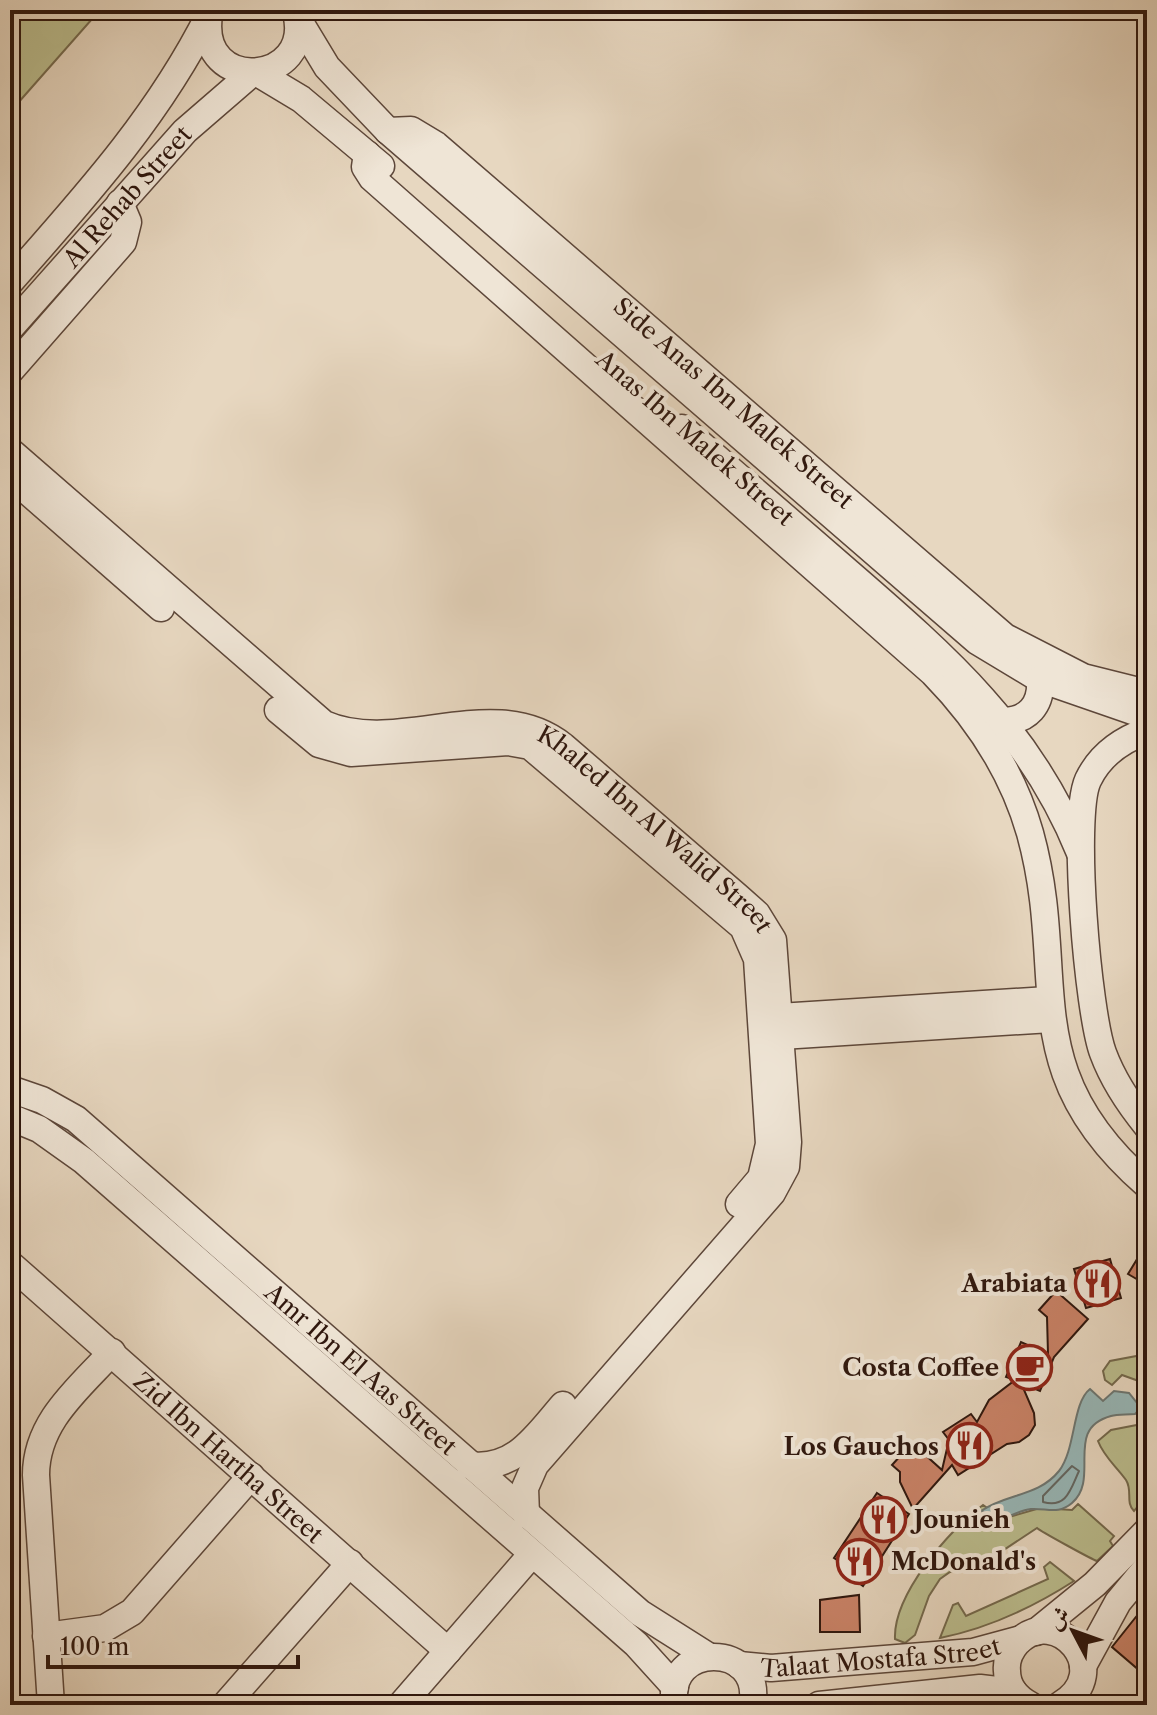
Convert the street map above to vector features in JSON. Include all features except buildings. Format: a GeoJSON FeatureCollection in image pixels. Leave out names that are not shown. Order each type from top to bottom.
{"type":"FeatureCollection","features":[{"type":"Feature","properties":{"kind":"street","name":"Anas Ibn Malek Street"},"geometry":{"type":"LineString","coordinates":[[210,13],[208,39],[220,59],[240,71],[254,72],[314,110],[946,657],[1002,721],[1054,797],[1080,853]]}},
{"type":"Feature","properties":{"kind":"street","name":"Al Rehab Street"},"geometry":{"type":"LineString","coordinates":[[10,282],[112,166],[160,102],[210,13]]}},
{"type":"Feature","properties":{"kind":"street","name":"Anas Ibn Malek Street"},"geometry":{"type":"LineString","coordinates":[[297,14],[339,82],[388,131],[986,648],[1040,679],[1147,716]]}},
{"type":"Feature","properties":{"kind":"street","name":"Al Rehab Street"},"geometry":{"type":"LineString","coordinates":[[10,328],[189,127],[254,72],[280,64],[295,44],[297,14]]}},
{"type":"Feature","properties":{"kind":"street"},"geometry":{"type":"LineString","coordinates":[[314,110],[313,102],[318,88],[324,83],[339,82]]}},
{"type":"Feature","properties":{"kind":"street"},"geometry":{"type":"LineString","coordinates":[[160,102],[177,105],[184,110],[189,127]]}},
{"type":"Feature","properties":{"kind":"street","name":"Side Anas Ibn Malek Street"},"geometry":{"type":"LineString","coordinates":[[388,131],[411,130],[436,145],[982,620],[1030,653],[1083,677],[1147,693]]}},
{"type":"Feature","properties":{"kind":"street"},"geometry":{"type":"LineString","coordinates":[[367,154],[365,167],[372,178],[933,673],[976,720],[1007,772],[1021,804],[1037,865],[1050,1009],[1060,1060],[1076,1099],[1103,1142],[1141,1172]]}},
{"type":"Feature","properties":{"kind":"street"},"geometry":{"type":"LineString","coordinates":[[10,371],[123,242],[128,222],[120,203]]}},
{"type":"Feature","properties":{"kind":"street","name":"Khaled Ibn Al Walid Street"},"geometry":{"type":"LineString","coordinates":[[10,451],[319,744],[351,753],[469,735],[519,743],[540,751],[765,925],[775,951],[788,1155],[779,1184],[535,1465],[525,1488],[526,1515]]}},
{"type":"Feature","properties":{"kind":"street","name":"Khaled Ibn Al Walid Street"},"geometry":{"type":"LineString","coordinates":[[10,476],[138,575]]}},
{"type":"Feature","properties":{"kind":"street"},"geometry":{"type":"LineString","coordinates":[[1002,721],[1023,718],[1032,711],[1038,701],[1040,679]]}},
{"type":"Feature","properties":{"kind":"street"},"geometry":{"type":"LineString","coordinates":[[1147,731],[1114,746],[1097,763],[1086,783],[1080,853],[1093,1019],[1116,1084],[1147,1126]]}},
{"type":"Feature","properties":{"kind":"street","name":"Khaled Ibn Al Walid Street"},"geometry":{"type":"LineString","coordinates":[[469,1465],[496,1465],[521,1453],[754,1187],[766,1167],[769,1144],[754,948],[743,927],[661,843]]}},
{"type":"Feature","properties":{"kind":"street"},"geometry":{"type":"LineString","coordinates":[[780,1027],[1050,1009]]}},
{"type":"Feature","properties":{"kind":"street","name":"Amr Ibn El Aas Street"},"geometry":{"type":"LineString","coordinates":[[10,1089],[42,1100],[76,1119],[532,1554],[636,1644],[675,1696]]}},
{"type":"Feature","properties":{"kind":"street","name":"Amr Ibn El Aas Street"},"geometry":{"type":"LineString","coordinates":[[10,1117],[39,1129],[74,1152],[312,1344]]}},
{"type":"Feature","properties":{"kind":"street","name":"Zid Ibn Hartha Street"},"geometry":{"type":"LineString","coordinates":[[13,1273],[112,1352],[448,1651]]}},
{"type":"Feature","properties":{"kind":"street"},"geometry":{"type":"LineString","coordinates":[[51,1705],[36,1475],[38,1446],[50,1420],[112,1352]]}},
{"type":"Feature","properties":{"kind":"street","name":"Amr Ibn El Aas Street"},"geometry":{"type":"LineString","coordinates":[[337,1366],[469,1465],[640,1613],[708,1656]]}},
{"type":"Feature","properties":{"kind":"street"},"geometry":{"type":"LineString","coordinates":[[46,1636],[105,1628],[132,1612],[251,1476]]}},
{"type":"Feature","properties":{"kind":"street","name":"Talaat Mostafa Street"},"geometry":{"type":"LineString","coordinates":[[708,1656],[719,1656],[739,1665],[771,1668],[973,1652],[1028,1636],[1090,1589],[1147,1531]]}},
{"type":"Feature","properties":{"kind":"street"},"geometry":{"type":"LineString","coordinates":[[401,1705],[532,1554]]}},
{"type":"Feature","properties":{"kind":"street"},"geometry":{"type":"LineString","coordinates":[[225,1705],[350,1563]]}},
{"type":"Feature","properties":{"kind":"street"},"geometry":{"type":"LineString","coordinates":[[1074,1691],[1118,1602],[1147,1567]]}},
{"type":"Feature","properties":{"kind":"street"},"geometry":{"type":"LineString","coordinates":[[1022,1701],[1006,1670],[1008,1659],[1028,1636],[1058,1633],[1068,1638],[1081,1655],[1074,1691]]}},
{"type":"Feature","properties":{"kind":"street"},"geometry":{"type":"LineString","coordinates":[[675,1696],[687,1666],[708,1656]]}},
{"type":"Feature","properties":{"kind":"street"},"geometry":{"type":"LineString","coordinates":[[739,1665],[753,1687],[752,1705]]}},
{"type":"Feature","properties":{"kind":"street","name":"Talaat Mostafa Street"},"geometry":{"type":"LineString","coordinates":[[819,1705],[980,1688],[1022,1701]]}},
{"type":"Feature","properties":{"kind":"green space"},"geometry":{"type":"Polygon","coordinates":[[[10,10],[100,10],[10,112],[10,10]]]}},
{"type":"Feature","properties":{"kind":"green space"},"geometry":{"type":"Polygon","coordinates":[[[1147,1354],[1147,1384],[1122,1375],[1112,1385],[1105,1380],[1103,1371],[1110,1361],[1147,1354]]]}},
{"type":"Feature","properties":{"kind":"green space"},"geometry":{"type":"Polygon","coordinates":[[[1147,1423],[1146,1496],[1134,1511],[1126,1480],[1098,1441],[1111,1430],[1147,1423]]]}},
{"type":"Feature","properties":{"kind":"green space"},"geometry":{"type":"Polygon","coordinates":[[[1078,1504],[1114,1536],[1110,1541],[1113,1546],[1097,1561],[1037,1528],[996,1555],[950,1572],[940,1579],[929,1596],[915,1635],[905,1643],[895,1639],[903,1603],[913,1584],[955,1530],[983,1505],[1000,1517],[1009,1517],[1040,1508],[1072,1510],[1078,1504]]]}},
{"type":"Feature","properties":{"kind":"green space"},"geometry":{"type":"Polygon","coordinates":[[[1050,1562],[1074,1581],[1010,1616],[940,1638],[953,1605],[958,1603],[966,1616],[1048,1579],[1044,1567],[1050,1562]]]}},
{"type":"Feature","properties":{"kind":"water"},"geometry":{"type":"Polygon","coordinates":[[[1090,1389],[1103,1401],[1114,1391],[1129,1393],[1141,1408],[1135,1414],[1111,1416],[1097,1422],[1089,1432],[1085,1443],[1084,1481],[1072,1503],[1057,1510],[1027,1510],[1002,1519],[981,1511],[1042,1486],[1059,1471],[1068,1451],[1080,1405],[1090,1389]]]}},
{"type":"Feature","properties":{"kind":"place","name":"Arabiata"},"geometry":{"type":"Point","coordinates":[1098,1283]}},
{"type":"Feature","properties":{"kind":"place","name":"Costa Coffee"},"geometry":{"type":"Point","coordinates":[1030,1367]}},
{"type":"Feature","properties":{"kind":"place","name":"Los Gauchos"},"geometry":{"type":"Point","coordinates":[970,1446]}},
{"type":"Feature","properties":{"kind":"place","name":"Jounieh"},"geometry":{"type":"Point","coordinates":[883,1519]}},
{"type":"Feature","properties":{"kind":"place","name":"McDonald's"},"geometry":{"type":"Point","coordinates":[860,1561]}}]}
